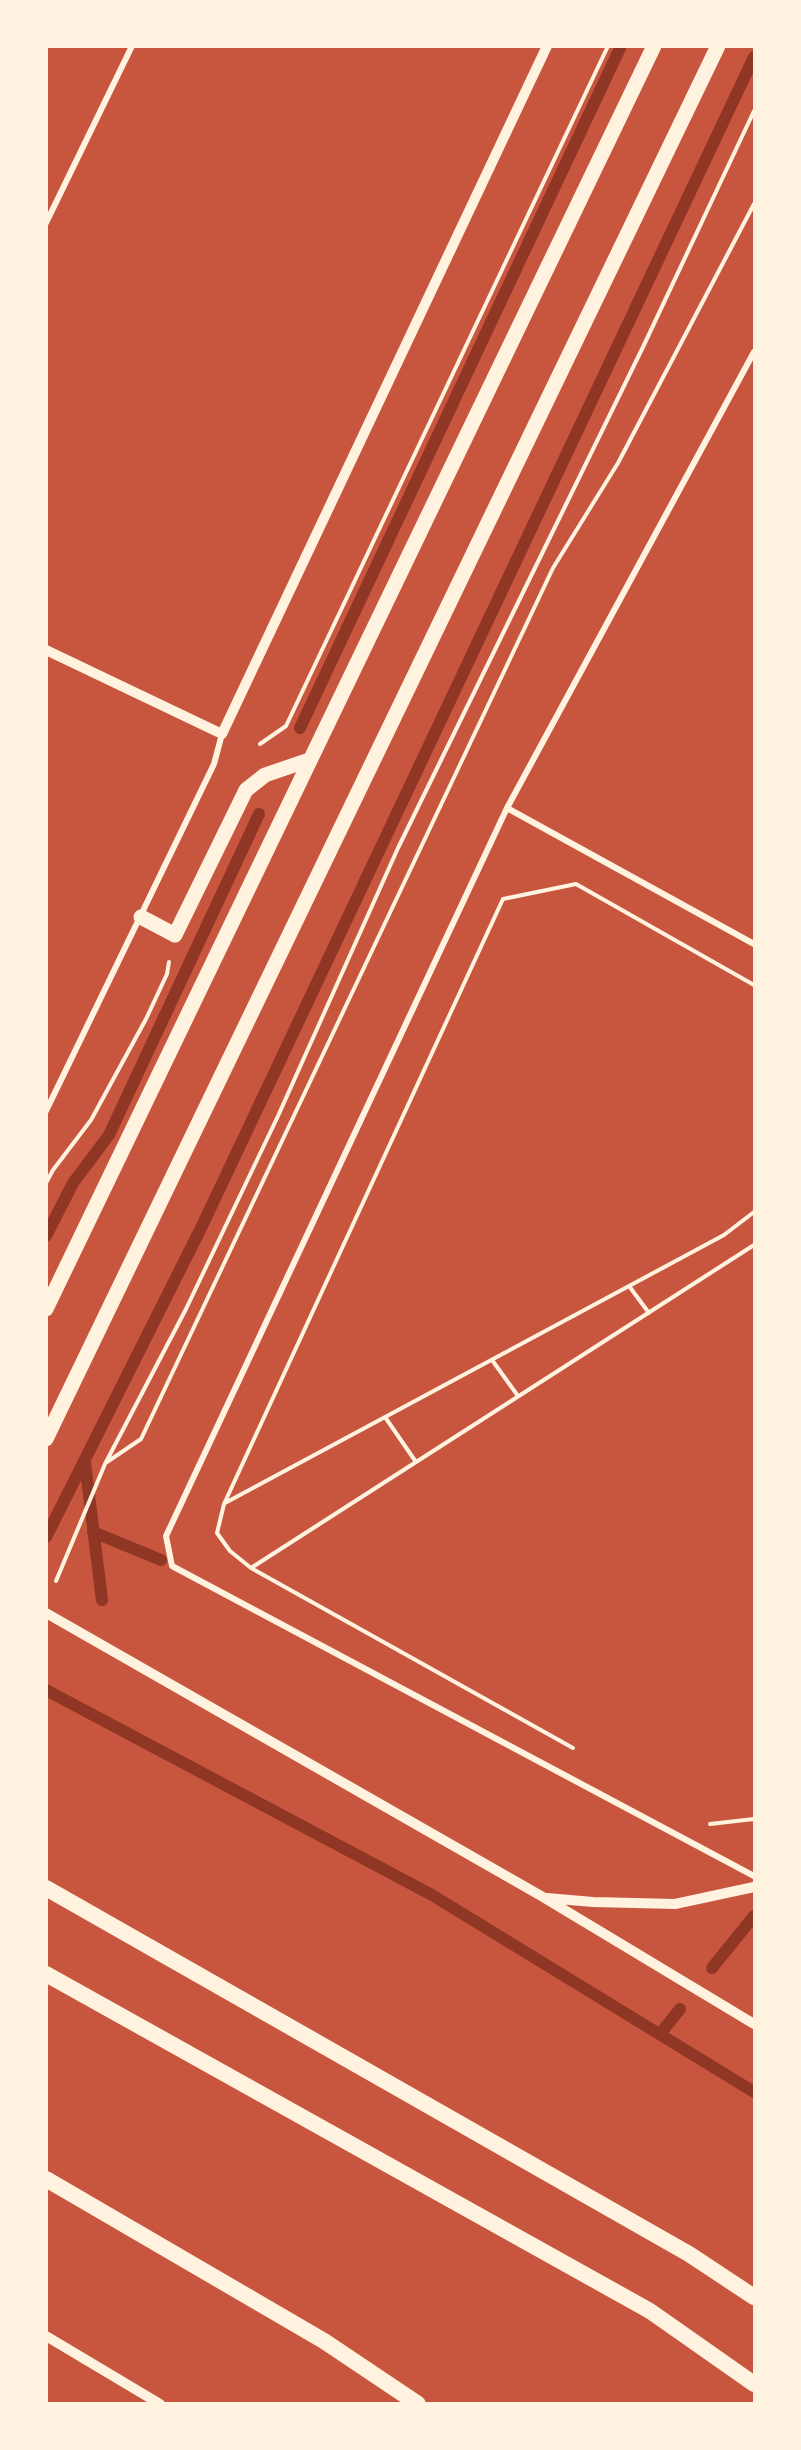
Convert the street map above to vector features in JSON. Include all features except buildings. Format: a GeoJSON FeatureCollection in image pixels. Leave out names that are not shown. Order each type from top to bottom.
{"type":"FeatureCollection","features":[{"type":"Feature","properties":{"kind":"highway"},"geometry":{"type":"LineString","coordinates":[[46,1888],[679,2248],[754,2297]]}},
{"type":"Feature","properties":{"kind":"highway"},"geometry":{"type":"LineString","coordinates":[[46,1974],[650,2312],[754,2384]]}},
{"type":"Feature","properties":{"kind":"highway"},"geometry":{"type":"LineString","coordinates":[[46,2179],[324,2341],[418,2403]]}},
{"type":"Feature","properties":{"kind":"main road"},"geometry":{"type":"LineString","coordinates":[[46,1309],[654,46]]}},
{"type":"Feature","properties":{"kind":"main road"},"geometry":{"type":"LineString","coordinates":[[46,1439],[718,46]]}},
{"type":"Feature","properties":{"kind":"main road"},"geometry":{"type":"LineString","coordinates":[[141,917],[175,935],[246,790],[264,775],[309,760]]}},
{"type":"Feature","properties":{"kind":"street"},"geometry":{"type":"LineString","coordinates":[[46,223],[132,46]]}},
{"type":"Feature","properties":{"kind":"street"},"geometry":{"type":"LineString","coordinates":[[46,1111],[214,764],[222,734],[548,46]]}},
{"type":"Feature","properties":{"kind":"street"},"geometry":{"type":"LineString","coordinates":[[754,352],[507,808],[166,1536],[172,1566],[754,1876]]}},
{"type":"Feature","properties":{"kind":"street"},"geometry":{"type":"LineString","coordinates":[[46,650],[222,734]]}},
{"type":"Feature","properties":{"kind":"street"},"geometry":{"type":"LineString","coordinates":[[507,808],[754,945]]}},
{"type":"Feature","properties":{"kind":"street"},"geometry":{"type":"LineString","coordinates":[[46,1613],[543,1898],[754,2024]]}},
{"type":"Feature","properties":{"kind":"street"},"geometry":{"type":"LineString","coordinates":[[543,1898],[675,1904],[754,1887]]}},
{"type":"Feature","properties":{"kind":"street"},"geometry":{"type":"LineString","coordinates":[[46,2336],[160,2403]]}},
{"type":"Feature","properties":{"kind":"path"},"geometry":{"type":"LineString","coordinates":[[254,748],[286,726],[608,46]]}},
{"type":"Feature","properties":{"kind":"path"},"geometry":{"type":"LineString","coordinates":[[56,1581],[99,1475],[196,1288],[278,1116],[398,848],[643,347],[754,111]]}},
{"type":"Feature","properties":{"kind":"path"},"geometry":{"type":"LineString","coordinates":[[105,1464],[141,1438],[553,568],[618,463],[754,204]]}},
{"type":"Feature","properties":{"kind":"path"},"geometry":{"type":"LineString","coordinates":[[583,1754],[251,1568],[230,1551],[217,1533],[224,1504],[503,899],[576,885],[754,986]]}},
{"type":"Feature","properties":{"kind":"path"},"geometry":{"type":"LineString","coordinates":[[46,1183],[53,1170],[92,1120],[146,1019],[167,974],[175,935]]}},
{"type":"Feature","properties":{"kind":"path"},"geometry":{"type":"LineString","coordinates":[[224,1504],[724,1235],[754,1212]]}},
{"type":"Feature","properties":{"kind":"path"},"geometry":{"type":"LineString","coordinates":[[251,1568],[754,1245]]}},
{"type":"Feature","properties":{"kind":"path"},"geometry":{"type":"LineString","coordinates":[[629,1286],[649,1313]]}},
{"type":"Feature","properties":{"kind":"path"},"geometry":{"type":"LineString","coordinates":[[492,1360],[518,1396]]}},
{"type":"Feature","properties":{"kind":"path"},"geometry":{"type":"LineString","coordinates":[[385,1418],[416,1462]]}},
{"type":"Feature","properties":{"kind":"path"},"geometry":{"type":"LineString","coordinates":[[708,1824],[754,1819]]}},
{"type":"Feature","properties":{"kind":"waterway"},"geometry":{"type":"LineString","coordinates":[[300,728],[621,46]]}},
{"type":"Feature","properties":{"kind":"waterway"},"geometry":{"type":"LineString","coordinates":[[46,1537],[202,1226],[754,57]]}},
{"type":"Feature","properties":{"kind":"waterway"},"geometry":{"type":"LineString","coordinates":[[46,1236],[73,1183],[109,1135],[259,814]]}},
{"type":"Feature","properties":{"kind":"waterway"},"geometry":{"type":"LineString","coordinates":[[85,1463],[102,1600]]}},
{"type":"Feature","properties":{"kind":"waterway"},"geometry":{"type":"LineString","coordinates":[[93,1532],[161,1560]]}},
{"type":"Feature","properties":{"kind":"waterway"},"geometry":{"type":"LineString","coordinates":[[46,1690],[432,1895],[754,2092]]}},
{"type":"Feature","properties":{"kind":"waterway"},"geometry":{"type":"LineString","coordinates":[[712,1968],[754,1916]]}},
{"type":"Feature","properties":{"kind":"waterway"},"geometry":{"type":"LineString","coordinates":[[660,2034],[680,2009]]}}]}
